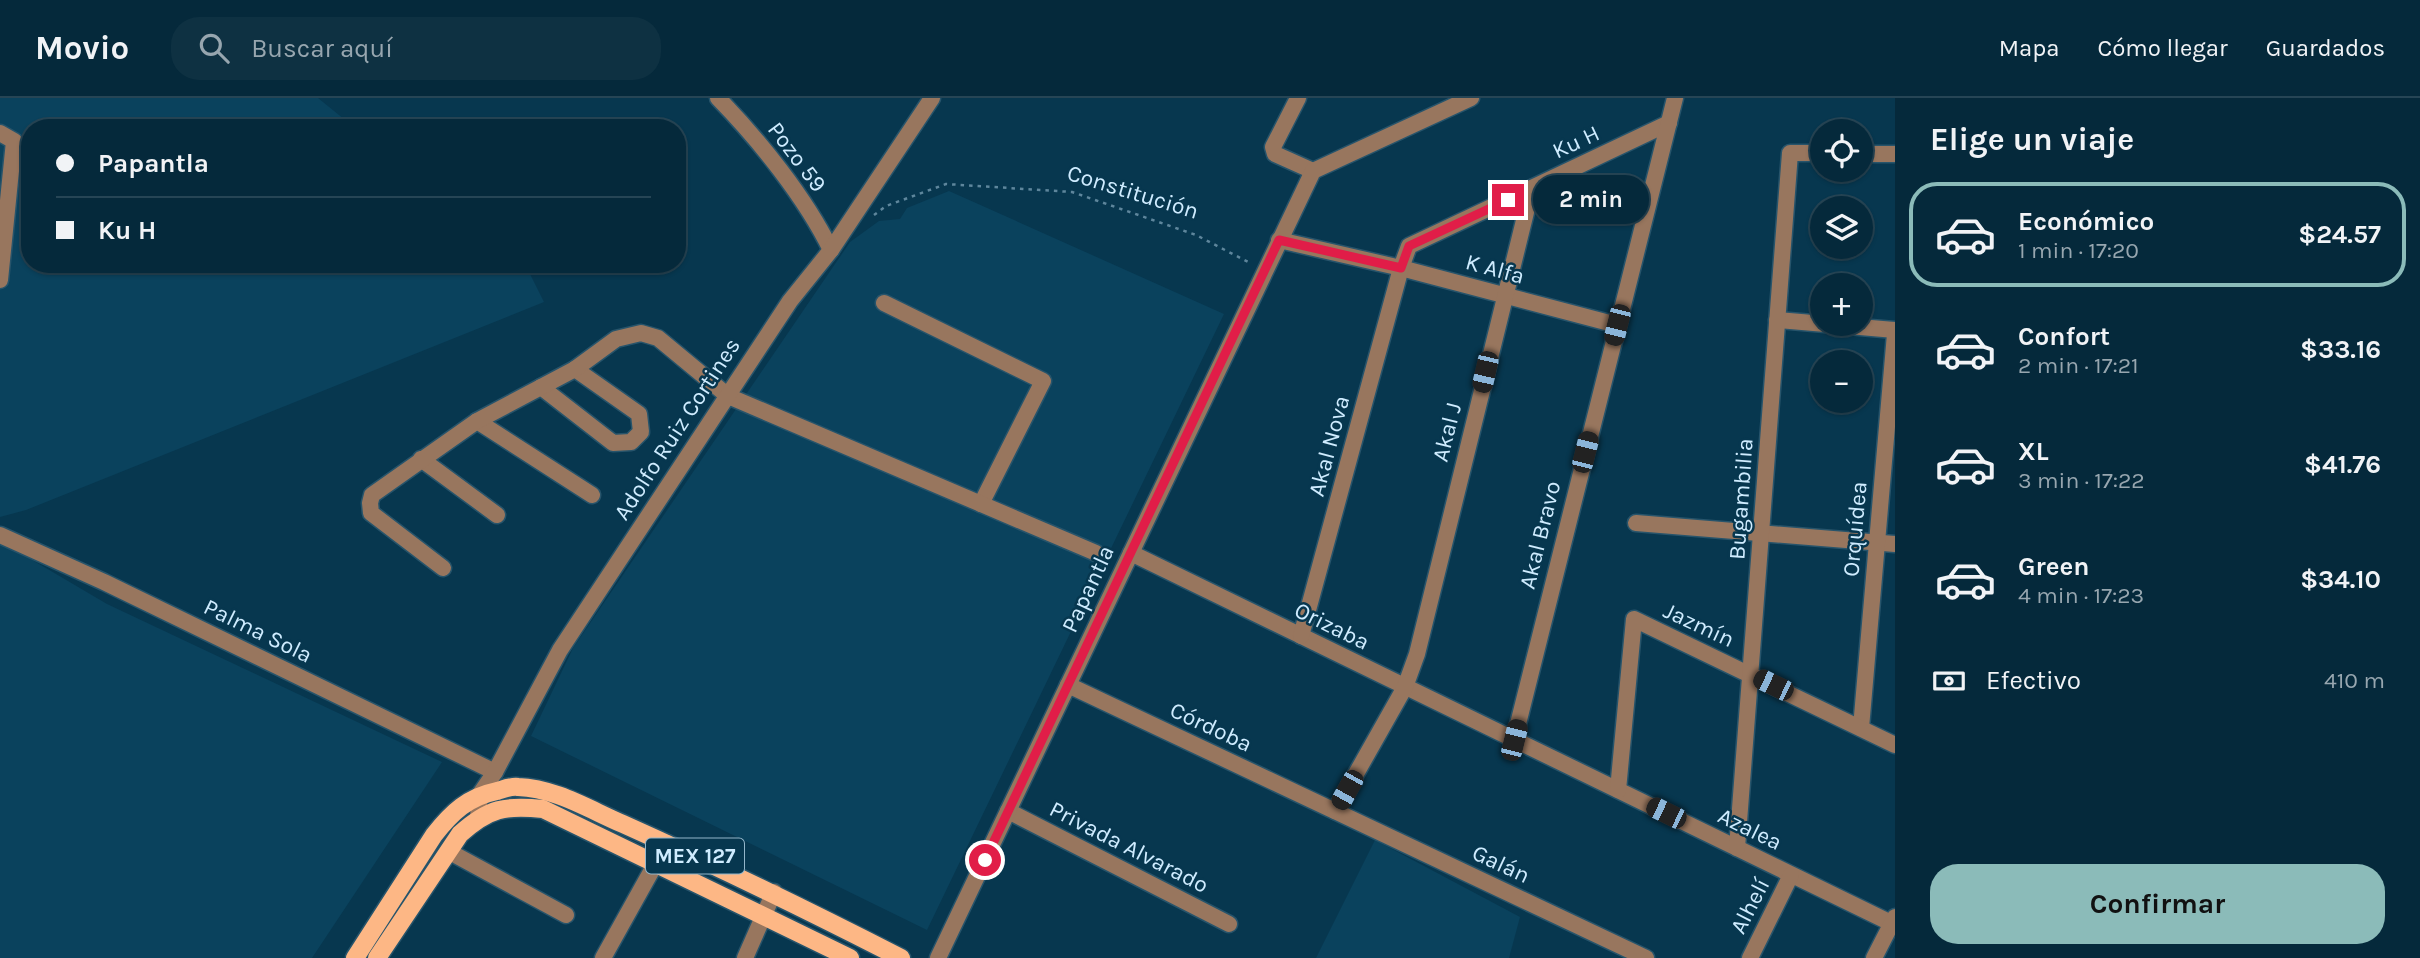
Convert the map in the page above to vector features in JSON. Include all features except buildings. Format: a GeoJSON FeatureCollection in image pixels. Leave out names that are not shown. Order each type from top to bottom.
{"type":"FeatureCollection","features":[{"type":"Feature","properties":{"kind":"main road","name":"MEX 127"},"geometry":{"type":"LineString","coordinates":[[480,794],[517,786],[549,792],[774,892],[901,958]]}},
{"type":"Feature","properties":{"kind":"main road","name":"Adolfo Ruiz Cortines"},"geometry":{"type":"LineString","coordinates":[[355,958],[434,835],[464,802],[480,794]]}},
{"type":"Feature","properties":{"kind":"main road","name":"MEX 127"},"geometry":{"type":"LineString","coordinates":[[377,958],[460,834],[478,818],[502,808],[543,809],[850,958]]}},
{"type":"Feature","properties":{"kind":"street","name":"Pozo 59"},"geometry":{"type":"LineString","coordinates":[[718,98],[743,124],[817,222],[831,250]]}},
{"type":"Feature","properties":{"kind":"street"},"geometry":{"type":"LineString","coordinates":[[1298,98],[1273,147],[1275,154],[1313,171],[1471,98]]}},
{"type":"Feature","properties":{"kind":"street","name":"Akal Bravo"},"geometry":{"type":"LineString","coordinates":[[1514,740],[1675,98]]}},
{"type":"Feature","properties":{"kind":"street","name":"Adolfo Ruiz Cortines"},"geometry":{"type":"LineString","coordinates":[[478,818],[480,794],[495,772],[560,650],[790,301],[831,250],[929,99]]}},
{"type":"Feature","properties":{"kind":"street","name":"Ku H"},"geometry":{"type":"LineString","coordinates":[[1401,268],[1409,246],[1669,123]]}},
{"type":"Feature","properties":{"kind":"street"},"geometry":{"type":"LineString","coordinates":[[0,133],[14,141],[0,279]]}},
{"type":"Feature","properties":{"kind":"street","name":"Bugambilia"},"geometry":{"type":"LineString","coordinates":[[1737,848],[1790,153],[1810,153]]}},
{"type":"Feature","properties":{"kind":"street"},"geometry":{"type":"LineString","coordinates":[[1873,154],[1895,155]]}},
{"type":"Feature","properties":{"kind":"street","name":"Papantla"},"geometry":{"type":"LineString","coordinates":[[938,958],[1313,171]]}},
{"type":"Feature","properties":{"kind":"street","name":"Akal J"},"geometry":{"type":"LineString","coordinates":[[1335,811],[1405,687],[1417,654],[1532,188]]}},
{"type":"Feature","properties":{"kind":"street","name":"K Alfa"},"geometry":{"type":"LineString","coordinates":[[1279,240],[1401,268],[1617,325]]}},
{"type":"Feature","properties":{"kind":"street","name":"Akal Nova"},"geometry":{"type":"LineString","coordinates":[[1301,636],[1401,268]]}},
{"type":"Feature","properties":{"kind":"street"},"geometry":{"type":"LineString","coordinates":[[884,303],[1044,381],[981,504]]}},
{"type":"Feature","properties":{"kind":"street"},"geometry":{"type":"LineString","coordinates":[[1777,320],[1895,332]]}},
{"type":"Feature","properties":{"kind":"street","name":"Orquídea"},"geometry":{"type":"LineString","coordinates":[[1861,728],[1895,332]]}},
{"type":"Feature","properties":{"kind":"street"},"geometry":{"type":"LineString","coordinates":[[443,568],[371,513],[372,495],[477,421],[575,369],[616,339],[641,333],[658,338],[728,396],[1096,553]]}},
{"type":"Feature","properties":{"kind":"street"},"geometry":{"type":"LineString","coordinates":[[541,387],[613,443],[631,442],[641,432],[639,414],[575,369]]}},
{"type":"Feature","properties":{"kind":"street"},"geometry":{"type":"LineString","coordinates":[[477,421],[592,495]]}},
{"type":"Feature","properties":{"kind":"street"},"geometry":{"type":"LineString","coordinates":[[421,459],[497,515]]}},
{"type":"Feature","properties":{"kind":"street"},"geometry":{"type":"LineString","coordinates":[[1636,523],[1895,544]]}},
{"type":"Feature","properties":{"kind":"street","name":"Palma Sola"},"geometry":{"type":"LineString","coordinates":[[0,535],[117,588],[495,772]]}},
{"type":"Feature","properties":{"kind":"street","name":"Orizaba"},"geometry":{"type":"LineString","coordinates":[[1131,553],[1514,740]]}},
{"type":"Feature","properties":{"kind":"street","name":"Jazmín"},"geometry":{"type":"LineString","coordinates":[[1618,790],[1634,619],[1895,746]]}},
{"type":"Feature","properties":{"kind":"street","name":"Córdoba"},"geometry":{"type":"LineString","coordinates":[[1068,685],[1335,811]]}},
{"type":"Feature","properties":{"kind":"street","name":"Azalea"},"geometry":{"type":"LineString","coordinates":[[1514,740],[1791,874],[1893,920]]}},
{"type":"Feature","properties":{"kind":"street","name":"Privada Alvarado"},"geometry":{"type":"LineString","coordinates":[[1008,811],[1229,924]]}},
{"type":"Feature","properties":{"kind":"street","name":"Galán"},"geometry":{"type":"LineString","coordinates":[[1335,811],[1646,958]]}},
{"type":"Feature","properties":{"kind":"street"},"geometry":{"type":"LineString","coordinates":[[603,958],[667,843]]}},
{"type":"Feature","properties":{"kind":"street"},"geometry":{"type":"LineString","coordinates":[[448,851],[566,915]]}},
{"type":"Feature","properties":{"kind":"street","name":"Alhelí"},"geometry":{"type":"LineString","coordinates":[[1750,958],[1791,874]]}},
{"type":"Feature","properties":{"kind":"street"},"geometry":{"type":"LineString","coordinates":[[746,958],[774,892]]}},
{"type":"Feature","properties":{"kind":"street"},"geometry":{"type":"LineString","coordinates":[[1874,958],[1893,920]]}},
{"type":"Feature","properties":{"kind":"path","name":"Constitución"},"geometry":{"type":"LineString","coordinates":[[867,221],[886,206],[946,184],[1072,192],[1196,235],[1264,271]]}},
{"type":"Feature","properties":{"kind":"shaded area"},"geometry":{"type":"Polygon","coordinates":[[[0,98],[318,98],[344,119],[21,119],[21,273],[530,273],[544,302],[26,510],[0,517],[0,98]]]}},
{"type":"Feature","properties":{"kind":"shaded area"},"geometry":{"type":"Polygon","coordinates":[[[949,191],[1224,314],[927,930],[531,736],[573,648],[850,242],[879,221],[900,219],[907,208],[949,191]]]}},
{"type":"Feature","properties":{"kind":"shaded area"},"geometry":{"type":"Polygon","coordinates":[[[0,541],[107,604],[442,762],[312,958],[0,958],[0,541]]]}},
{"type":"Feature","properties":{"kind":"shaded area"},"geometry":{"type":"Polygon","coordinates":[[[1375,840],[1520,917],[1509,958],[1316,958],[1375,840]]]}},
{"type":"Feature","properties":{"kind":"route"},"geometry":{"type":"LineString","coordinates":[[985,860],[1279,240],[1401,268],[1409,246],[1508,200]]}}]}
